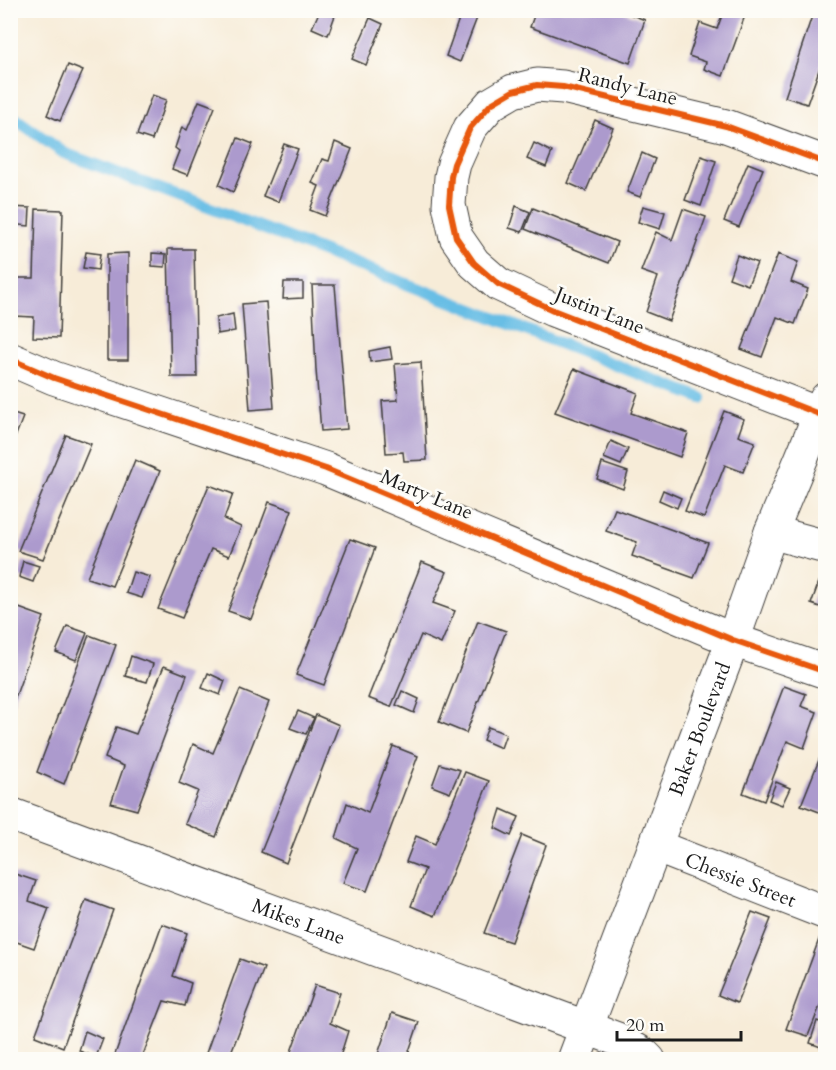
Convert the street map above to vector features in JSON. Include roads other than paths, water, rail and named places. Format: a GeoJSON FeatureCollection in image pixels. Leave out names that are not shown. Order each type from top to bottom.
{"type":"FeatureCollection","features":[{"type":"Feature","properties":{"kind":"street","name":"Randy Lane"},"geometry":{"type":"LineString","coordinates":[[454,164],[470,128],[491,104],[513,91],[537,85],[563,87],[726,126],[825,163]]}},
{"type":"Feature","properties":{"kind":"street","name":"Justin Lane"},"geometry":{"type":"LineString","coordinates":[[454,164],[449,205],[456,237],[474,263],[498,284],[553,310],[822,407]]}},
{"type":"Feature","properties":{"kind":"street","name":"Marty Lane"},"geometry":{"type":"LineString","coordinates":[[10,359],[54,378],[326,469],[733,640],[825,672]]}},
{"type":"Feature","properties":{"kind":"street","name":"Baker Boulevard"},"geometry":{"type":"LineString","coordinates":[[574,1059],[733,640],[771,532],[822,407]]}},
{"type":"Feature","properties":{"kind":"street"},"geometry":{"type":"LineString","coordinates":[[771,532],[825,547]]}},
{"type":"Feature","properties":{"kind":"street","name":"Mikes Lane"},"geometry":{"type":"LineString","coordinates":[[10,814],[617,1039],[649,1059]]}},
{"type":"Feature","properties":{"kind":"street","name":"Chessie Street"},"geometry":{"type":"LineString","coordinates":[[655,846],[825,913]]}},
{"type":"Feature","properties":{"kind":"waterway"},"geometry":{"type":"LineString","coordinates":[[10,115],[64,153],[701,398]]}}]}
